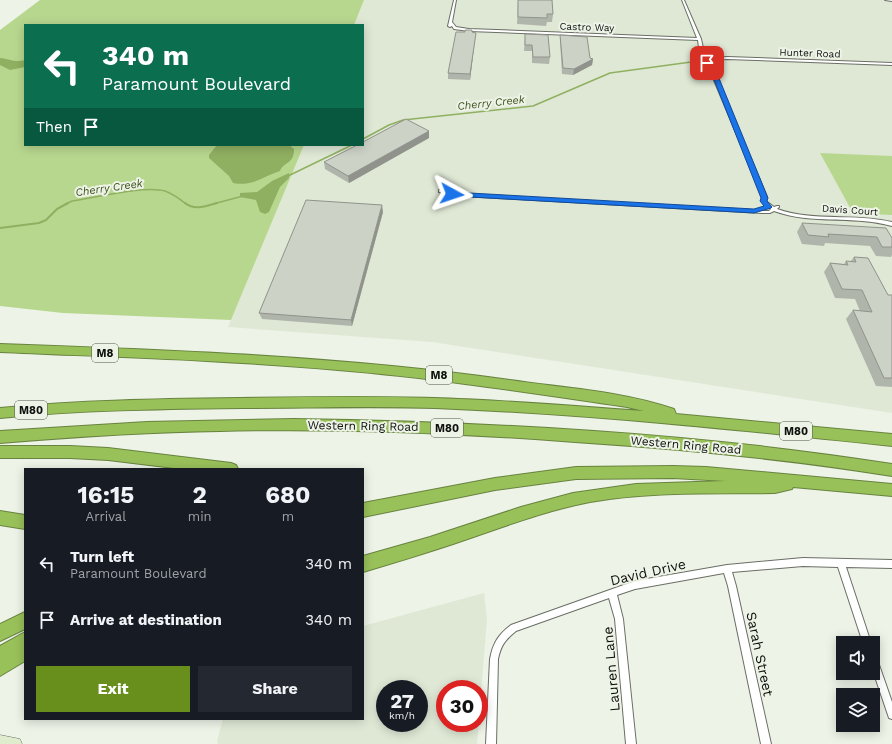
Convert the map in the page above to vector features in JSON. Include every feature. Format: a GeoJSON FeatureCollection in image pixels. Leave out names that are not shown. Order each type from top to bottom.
{"type":"FeatureCollection","features":[{"type":"Feature","properties":{"kind":"highway","name":"M8"},"geometry":{"type":"LineString","coordinates":[[0,348],[226,357],[338,365],[453,377],[627,402],[700,420]]}},
{"type":"Feature","properties":{"kind":"highway","name":"Western Ring Road"},"geometry":{"type":"LineString","coordinates":[[0,413],[61,407],[267,402],[434,403],[549,409],[700,420],[892,440]]}},
{"type":"Feature","properties":{"kind":"highway"},"geometry":{"type":"LineString","coordinates":[[0,408],[61,407]]}},
{"type":"Feature","properties":{"kind":"highway","name":"Western Ring Road"},"geometry":{"type":"LineString","coordinates":[[0,437],[115,428],[183,426],[317,425],[462,429],[662,442],[812,459],[892,470]]}},
{"type":"Feature","properties":{"kind":"highway"},"geometry":{"type":"LineString","coordinates":[[0,452],[70,452],[108,454],[223,468]]}},
{"type":"Feature","properties":{"kind":"highway"},"geometry":{"type":"LineString","coordinates":[[364,510],[495,484],[576,473],[680,472],[802,481],[892,490]]}},
{"type":"Feature","properties":{"kind":"highway"},"geometry":{"type":"LineString","coordinates":[[364,564],[454,537],[505,518],[591,496],[654,489],[775,487],[802,481]]}},
{"type":"Feature","properties":{"kind":"highway"},"geometry":{"type":"LineString","coordinates":[[0,518],[24,522]]}},
{"type":"Feature","properties":{"kind":"highway"},"geometry":{"type":"LineString","coordinates":[[0,632],[24,620]]}},
{"type":"Feature","properties":{"kind":"highway"},"geometry":{"type":"LineString","coordinates":[[0,655],[24,641]]}},
{"type":"Feature","properties":{"kind":"highway"},"geometry":{"type":"LineString","coordinates":[[0,668],[13,658],[24,652]]}},
{"type":"Feature","properties":{"kind":"street","name":"Castro Way"},"geometry":{"type":"LineString","coordinates":[[455,0],[450,27],[455,30],[699,39]]}},
{"type":"Feature","properties":{"kind":"street"},"geometry":{"type":"LineString","coordinates":[[683,0],[699,39],[701,48],[696,56],[711,66],[765,198],[764,201],[773,208]]}},
{"type":"Feature","properties":{"kind":"street"},"geometry":{"type":"LineString","coordinates":[[886,0],[892,0]]}},
{"type":"Feature","properties":{"kind":"street"},"geometry":{"type":"LineString","coordinates":[[701,48],[715,57],[711,66]]}},
{"type":"Feature","properties":{"kind":"street"},"geometry":{"type":"LineString","coordinates":[[699,53],[710,54]]}},
{"type":"Feature","properties":{"kind":"street","name":"Hunter Road"},"geometry":{"type":"LineString","coordinates":[[710,54],[727,58]]}},
{"type":"Feature","properties":{"kind":"street","name":"Hunter Road"},"geometry":{"type":"LineString","coordinates":[[702,60],[727,58],[892,64]]}},
{"type":"Feature","properties":{"kind":"street"},"geometry":{"type":"LineString","coordinates":[[441,192],[463,195],[767,212],[773,208]]}},
{"type":"Feature","properties":{"kind":"street"},"geometry":{"type":"LineString","coordinates":[[765,198],[773,208]]}},
{"type":"Feature","properties":{"kind":"street","name":"Davis Court"},"geometry":{"type":"LineString","coordinates":[[773,208],[791,216],[872,220],[892,224]]}},
{"type":"Feature","properties":{"kind":"street","name":"David Drive"},"geometry":{"type":"LineString","coordinates":[[491,744],[494,659],[496,646],[502,637],[514,628],[635,585],[727,569],[803,562],[892,564]]}},
{"type":"Feature","properties":{"kind":"street"},"geometry":{"type":"LineString","coordinates":[[840,564],[866,636]]}},
{"type":"Feature","properties":{"kind":"street","name":"Sarah Street"},"geometry":{"type":"LineString","coordinates":[[727,569],[766,744]]}},
{"type":"Feature","properties":{"kind":"street","name":"Lauren Lane"},"geometry":{"type":"LineString","coordinates":[[612,593],[619,619],[631,744]]}},
{"type":"Feature","properties":{"kind":"street"},"geometry":{"type":"LineString","coordinates":[[880,680],[892,715]]}},
{"type":"Feature","properties":{"kind":"street"},"geometry":{"type":"LineString","coordinates":[[0,742],[15,744]]}},
{"type":"Feature","properties":{"kind":"shaded area"},"geometry":{"type":"Polygon","coordinates":[[[40,0],[364,0],[354,24],[24,24],[24,146],[304,146],[231,320],[63,313],[0,306],[0,30],[40,0]]]}},
{"type":"Feature","properties":{"kind":"shaded area"},"geometry":{"type":"Polygon","coordinates":[[[364,0],[892,0],[892,413],[432,342],[228,327],[304,146],[364,146],[364,24],[354,24],[364,0]]]}},
{"type":"Feature","properties":{"kind":"shaded area"},"geometry":{"type":"Polygon","coordinates":[[[0,58],[15,61],[24,60],[24,67],[10,70],[0,65],[0,58]]]}},
{"type":"Feature","properties":{"kind":"shaded area"},"geometry":{"type":"Polygon","coordinates":[[[216,146],[290,146],[294,149],[294,154],[291,160],[280,171],[246,184],[233,183],[229,176],[209,158],[209,155],[216,146]]]}},
{"type":"Feature","properties":{"kind":"shaded area"},"geometry":{"type":"Polygon","coordinates":[[[820,153],[892,156],[892,215],[853,213],[820,153]]]}},
{"type":"Feature","properties":{"kind":"shaded area"},"geometry":{"type":"Polygon","coordinates":[[[289,173],[289,178],[280,187],[269,212],[265,214],[260,212],[256,200],[240,197],[240,193],[257,192],[272,181],[289,173]]]}},
{"type":"Feature","properties":{"kind":"shaded area"},"geometry":{"type":"Polygon","coordinates":[[[484,593],[487,619],[482,680],[436,680],[436,732],[478,732],[477,744],[218,744],[217,741],[223,720],[364,720],[364,626],[484,593]]]}},
{"type":"Feature","properties":{"kind":"building"},"geometry":{"type":"Polygon","coordinates":[[[518,0],[552,0],[553,14],[547,14],[547,18],[518,17],[518,0]]]}},
{"type":"Feature","properties":{"kind":"building"},"geometry":{"type":"Polygon","coordinates":[[[465,30],[472,30],[472,32],[476,33],[470,74],[448,73],[456,32],[465,32],[465,30]]]}},
{"type":"Feature","properties":{"kind":"building"},"geometry":{"type":"Polygon","coordinates":[[[525,34],[548,35],[550,57],[533,57],[532,45],[525,45],[525,34]]]}},
{"type":"Feature","properties":{"kind":"building"},"geometry":{"type":"Polygon","coordinates":[[[560,35],[587,37],[590,58],[593,59],[574,69],[563,68],[560,35]]]}},
{"type":"Feature","properties":{"kind":"building"},"geometry":{"type":"Polygon","coordinates":[[[406,119],[429,131],[348,176],[324,162],[355,146],[364,146],[364,141],[406,119]]]}},
{"type":"Feature","properties":{"kind":"building"},"geometry":{"type":"Polygon","coordinates":[[[306,200],[382,205],[351,320],[259,313],[306,200]]]}},
{"type":"Feature","properties":{"kind":"building"},"geometry":{"type":"Polygon","coordinates":[[[802,223],[886,228],[892,238],[892,247],[882,247],[877,237],[828,234],[829,237],[808,235],[802,223]]]}},
{"type":"Feature","properties":{"kind":"building"},"geometry":{"type":"Polygon","coordinates":[[[854,257],[868,258],[888,295],[892,295],[892,378],[884,378],[853,310],[872,312],[862,290],[842,289],[830,263],[848,265],[846,261],[856,262],[854,257]]]}},
{"type":"Feature","properties":{"kind":"waterway","name":"Cherry Creek"},"geometry":{"type":"LineString","coordinates":[[364,138],[389,125],[403,120],[533,106],[610,73],[691,62]]}},
{"type":"Feature","properties":{"kind":"waterway","name":"Cherry Creek"},"geometry":{"type":"LineString","coordinates":[[288,176],[350,146]]}},
{"type":"Feature","properties":{"kind":"waterway","name":"Cherry Creek"},"geometry":{"type":"LineString","coordinates":[[68,203],[119,193],[156,190],[165,191],[179,198],[186,204]]}},
{"type":"Feature","properties":{"kind":"waterway","name":"Cherry Creek"},"geometry":{"type":"LineString","coordinates":[[213,204],[243,196]]}},
{"type":"Feature","properties":{"kind":"waterway","name":"Cherry Creek"},"geometry":{"type":"LineString","coordinates":[[0,228],[39,223],[46,220],[57,209],[68,203]]}},
{"type":"Feature","properties":{"kind":"waterway","name":"Cherry Creek"},"geometry":{"type":"LineString","coordinates":[[185,203],[193,207],[213,204]]}},
{"type":"Feature","properties":{"kind":"waterway","name":"Cherry Creek"},"geometry":{"type":"LineString","coordinates":[[213,204],[217,203]]}},
{"type":"Feature","properties":{"kind":"route"},"geometry":{"type":"LineString","coordinates":[[452,194],[754,211],[768,207],[764,201],[765,198],[711,66],[707,63]]}}]}
